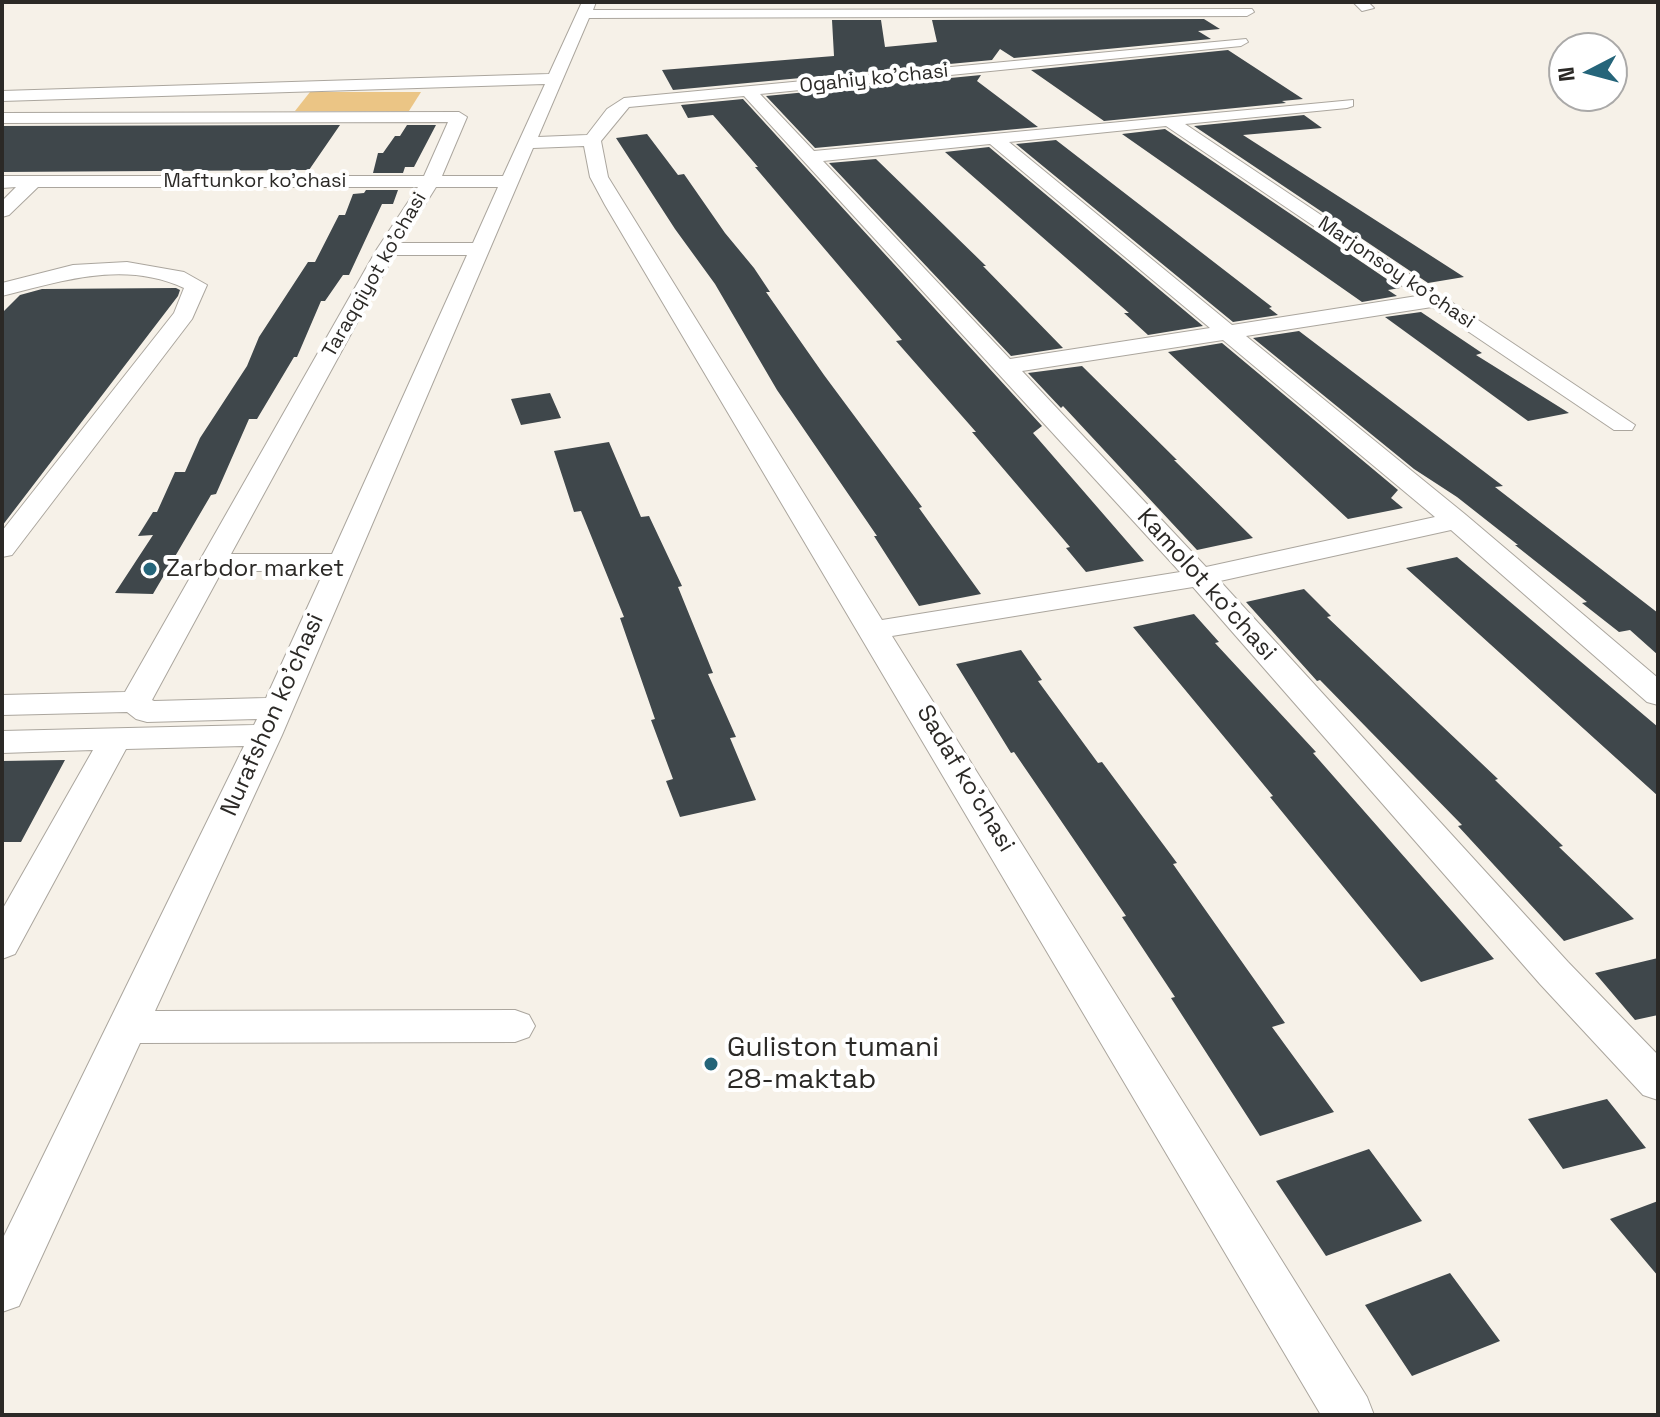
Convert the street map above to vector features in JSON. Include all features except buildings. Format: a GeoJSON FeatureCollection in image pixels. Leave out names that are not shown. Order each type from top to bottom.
{"type":"FeatureCollection","features":[{"type":"Feature","properties":{"kind":"street"},"geometry":{"type":"LineString","coordinates":[[587,8],[1247,12]]}},
{"type":"Feature","properties":{"kind":"street","name":"Nurafshon ko'chasi"},"geometry":{"type":"LineString","coordinates":[[2,1290],[272,722],[587,8]]}},
{"type":"Feature","properties":{"kind":"street","name":"Ogahiy ko'chasi"},"geometry":{"type":"LineString","coordinates":[[592,140],[597,137],[609,113],[624,103],[1241,42]]}},
{"type":"Feature","properties":{"kind":"street"},"geometry":{"type":"LineString","coordinates":[[2,96],[556,79]]}},
{"type":"Feature","properties":{"kind":"street","name":"Kamolot ko'chasi"},"geometry":{"type":"LineString","coordinates":[[748,91],[1200,577],[1554,973],[1658,1083]]}},
{"type":"Feature","properties":{"kind":"street"},"geometry":{"type":"LineString","coordinates":[[810,157],[1347,103]]}},
{"type":"Feature","properties":{"kind":"street","name":"Taraqqiyot ko'chasi"},"geometry":{"type":"LineString","coordinates":[[2,118],[459,117],[430,182],[387,249],[135,702]]}},
{"type":"Feature","properties":{"kind":"street","name":"Marjonsoy ko'chasi"},"geometry":{"type":"LineString","coordinates":[[1169,121],[1623,425]]}},
{"type":"Feature","properties":{"kind":"street"},"geometry":{"type":"LineString","coordinates":[[994,139],[1456,521],[1658,695]]}},
{"type":"Feature","properties":{"kind":"street"},"geometry":{"type":"LineString","coordinates":[[525,143],[592,140]]}},
{"type":"Feature","properties":{"kind":"street","name":"Sadaf ko'chasi"},"geometry":{"type":"LineString","coordinates":[[592,140],[599,177],[614,205],[875,630],[1349,1415]]}},
{"type":"Feature","properties":{"kind":"street","name":"Maftunkor ko'chasi"},"geometry":{"type":"LineString","coordinates":[[2,182],[509,181]]}},
{"type":"Feature","properties":{"kind":"street"},"geometry":{"type":"LineString","coordinates":[[2,211],[33,182]]}},
{"type":"Feature","properties":{"kind":"street"},"geometry":{"type":"LineString","coordinates":[[387,249],[480,249]]}},
{"type":"Feature","properties":{"kind":"street"},"geometry":{"type":"LineString","coordinates":[[2,290],[38,277],[117,269],[160,270],[196,285],[184,314],[2,549]]}},
{"type":"Feature","properties":{"kind":"street"},"geometry":{"type":"LineString","coordinates":[[1006,367],[1435,300]]}},
{"type":"Feature","properties":{"kind":"street"},"geometry":{"type":"LineString","coordinates":[[875,630],[1200,577],[1456,521]]}},
{"type":"Feature","properties":{"kind":"street"},"geometry":{"type":"LineString","coordinates":[[212,563],[340,562]]}},
{"type":"Feature","properties":{"kind":"street"},"geometry":{"type":"LineString","coordinates":[[2,705],[135,702],[147,712],[272,722]]}},
{"type":"Feature","properties":{"kind":"street"},"geometry":{"type":"LineString","coordinates":[[2,742],[115,740],[272,722]]}},
{"type":"Feature","properties":{"kind":"street"},"geometry":{"type":"LineString","coordinates":[[2,944],[115,740]]}},
{"type":"Feature","properties":{"kind":"street"},"geometry":{"type":"LineString","coordinates":[[127,1027],[515,1026]]}},
{"type":"Feature","properties":{"kind":"shaded area"},"geometry":{"type":"Polygon","coordinates":[[[310,92],[421,92],[409,111],[295,111],[310,92]]]}},
{"type":"Feature","properties":{"kind":"place","name":"Zarbdor market"},"geometry":{"type":"Point","coordinates":[150,569]}},
{"type":"Feature","properties":{"kind":"place","name":"Guliston tumani 28-maktab"},"geometry":{"type":"Point","coordinates":[711,1064]}}]}
